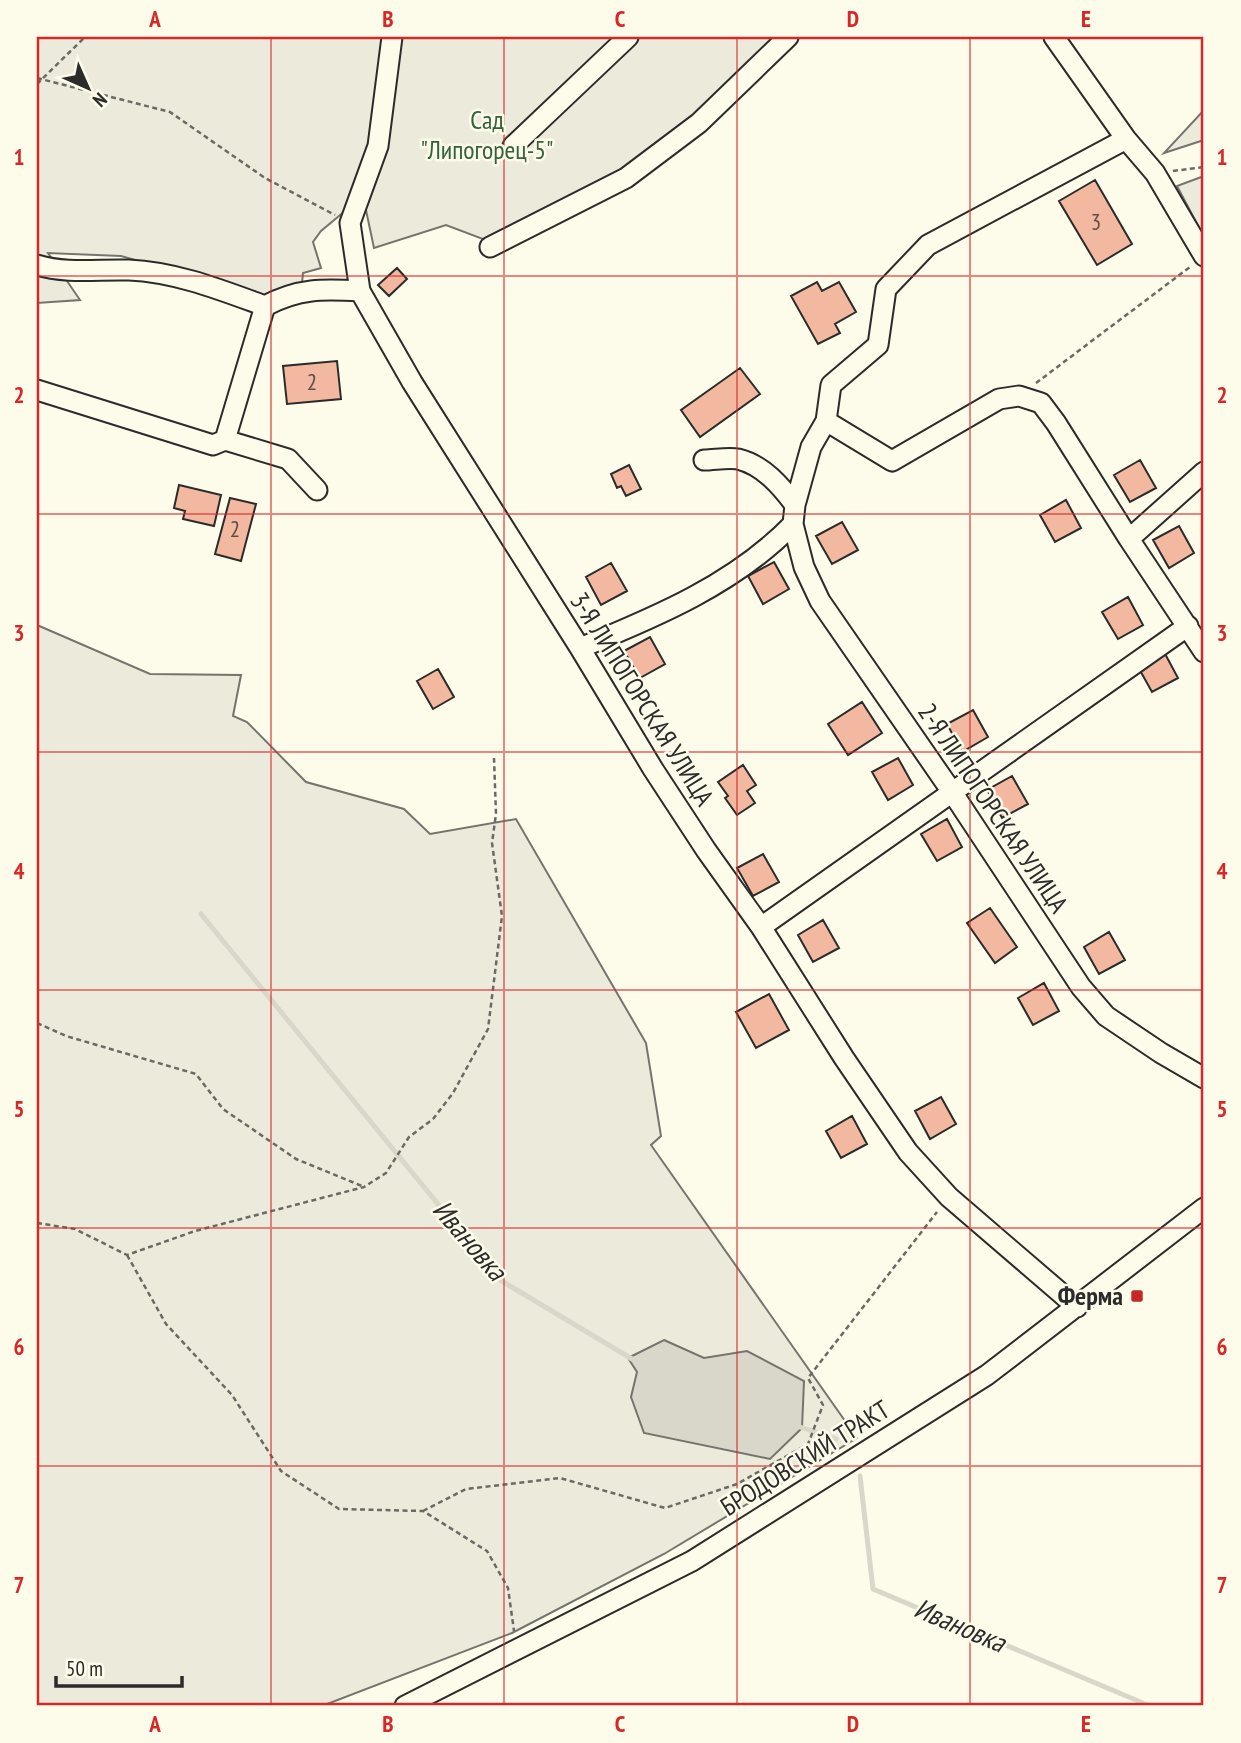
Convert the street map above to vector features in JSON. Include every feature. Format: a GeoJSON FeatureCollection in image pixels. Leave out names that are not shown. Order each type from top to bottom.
{"type":"FeatureCollection","features":[{"type":"Feature","properties":{"kind":"street","name":"3-Я ЛИПОГОРСКАЯ УЛИЦА"},"geometry":{"type":"LineString","coordinates":[[392,37],[378,146],[350,223],[360,291],[412,382],[675,804],[761,927],[844,1058],[908,1152],[949,1197],[1077,1307]]}},
{"type":"Feature","properties":{"kind":"street"},"geometry":{"type":"LineString","coordinates":[[513,146],[628,37]]}},
{"type":"Feature","properties":{"kind":"street"},"geometry":{"type":"LineString","coordinates":[[490,247],[626,177],[645,164],[699,124],[788,37]]}},
{"type":"Feature","properties":{"kind":"street"},"geometry":{"type":"LineString","coordinates":[[1054,37],[1126,139],[1155,173],[1199,261]]}},
{"type":"Feature","properties":{"kind":"street"},"geometry":{"type":"LineString","coordinates":[[580,648],[648,620],[740,570],[777,541],[794,514],[811,447],[826,421],[831,385],[878,345],[886,289],[928,245],[1126,139]]}},
{"type":"Feature","properties":{"kind":"street"},"geometry":{"type":"LineString","coordinates":[[37,265],[93,272],[129,270],[170,275],[265,306],[288,294],[328,289],[360,291]]}},
{"type":"Feature","properties":{"kind":"street"},"geometry":{"type":"LineString","coordinates":[[225,440],[265,306]]}},
{"type":"Feature","properties":{"kind":"street"},"geometry":{"type":"LineString","coordinates":[[37,390],[214,445],[225,440],[288,460],[317,490]]}},
{"type":"Feature","properties":{"kind":"street"},"geometry":{"type":"LineString","coordinates":[[826,421],[892,461],[999,399],[1019,396],[1041,403],[1204,652]]}},
{"type":"Feature","properties":{"kind":"street"},"geometry":{"type":"LineString","coordinates":[[704,460],[738,459],[763,471],[781,486],[794,514]]}},
{"type":"Feature","properties":{"kind":"street"},"geometry":{"type":"LineString","coordinates":[[1129,539],[1204,472]]}},
{"type":"Feature","properties":{"kind":"street","name":"2-Я ЛИПОГОРСКАЯ УЛИЦА"},"geometry":{"type":"LineString","coordinates":[[794,514],[804,567],[820,601],[1081,986],[1106,1016],[1204,1078]]}},
{"type":"Feature","properties":{"kind":"street"},"geometry":{"type":"LineString","coordinates":[[761,927],[1188,626]]}},
{"type":"Feature","properties":{"kind":"street","name":"БРОДОВСКИЙ ТРАКТ"},"geometry":{"type":"LineString","coordinates":[[405,1706],[692,1561],[987,1375],[1204,1208]]}},
{"type":"Feature","properties":{"kind":"path"},"geometry":{"type":"LineString","coordinates":[[37,84],[85,37]]}},
{"type":"Feature","properties":{"kind":"path"},"geometry":{"type":"LineString","coordinates":[[37,78],[170,111],[265,178],[350,223]]}},
{"type":"Feature","properties":{"kind":"path"},"geometry":{"type":"LineString","coordinates":[[1155,173],[1204,167]]}},
{"type":"Feature","properties":{"kind":"path"},"geometry":{"type":"LineString","coordinates":[[1019,396],[1199,261]]}},
{"type":"Feature","properties":{"kind":"path"},"geometry":{"type":"LineString","coordinates":[[127,1255],[195,1231],[364,1187],[386,1173],[409,1137],[433,1119],[453,1093],[488,1029],[502,916],[492,843],[496,814],[495,758]]}},
{"type":"Feature","properties":{"kind":"path"},"geometry":{"type":"LineString","coordinates":[[37,1023],[66,1036],[196,1074],[223,1109],[296,1159],[364,1187]]}},
{"type":"Feature","properties":{"kind":"path"},"geometry":{"type":"LineString","coordinates":[[37,1223],[75,1229],[127,1255],[166,1324],[232,1395],[281,1471],[339,1509],[423,1511],[466,1489],[560,1478],[665,1508],[737,1484],[808,1444],[822,1405],[808,1378],[949,1197]]}},
{"type":"Feature","properties":{"kind":"path"},"geometry":{"type":"LineString","coordinates":[[423,1511],[487,1551],[508,1588],[516,1650]]}},
{"type":"Feature","properties":{"kind":"green space","name":"Сад \"Липогорец-5\""},"geometry":{"type":"Polygon","coordinates":[[[37,37],[796,37],[699,123],[496,244],[446,225],[374,248],[363,196],[321,231],[313,242],[321,268],[303,273],[302,283],[251,300],[188,275],[121,256],[48,253],[80,300],[37,303],[37,37]]]}},
{"type":"Feature","properties":{"kind":"green space"},"geometry":{"type":"Polygon","coordinates":[[[1204,110],[1204,140],[1164,153],[1204,110]]]}},
{"type":"Feature","properties":{"kind":"green space"},"geometry":{"type":"Polygon","coordinates":[[[1204,176],[1204,237],[1177,186],[1204,176]]]}},
{"type":"Feature","properties":{"kind":"green space"},"geometry":{"type":"Polygon","coordinates":[[[37,625],[150,674],[241,675],[233,716],[247,722],[306,782],[404,809],[430,834],[516,819],[646,1043],[661,1136],[651,1145],[857,1438],[664,1554],[512,1633],[322,1706],[37,1706],[37,625]]]}},
{"type":"Feature","properties":{"kind":"shaded area"},"geometry":{"type":"Polygon","coordinates":[[[664,1340],[704,1358],[747,1351],[804,1381],[802,1428],[770,1459],[644,1433],[631,1397],[637,1372],[628,1358],[664,1340]]]}},
{"type":"Feature","properties":{"kind":"building"},"geometry":{"type":"Polygon","coordinates":[[[1095,180],[1132,244],[1097,265],[1059,201],[1095,180]]]}},
{"type":"Feature","properties":{"kind":"building"},"geometry":{"type":"Polygon","coordinates":[[[397,268],[407,279],[389,296],[378,285],[397,268]]]}},
{"type":"Feature","properties":{"kind":"building"},"geometry":{"type":"Polygon","coordinates":[[[817,282],[822,291],[839,282],[856,312],[835,324],[840,333],[818,344],[791,296],[817,282]]]}},
{"type":"Feature","properties":{"kind":"building"},"geometry":{"type":"Polygon","coordinates":[[[337,361],[341,399],[287,404],[283,366],[337,361]]]}},
{"type":"Feature","properties":{"kind":"building"},"geometry":{"type":"Polygon","coordinates":[[[740,368],[760,394],[700,437],[681,410],[740,368]]]}},
{"type":"Feature","properties":{"kind":"building"},"geometry":{"type":"Polygon","coordinates":[[[1140,460],[1156,488],[1130,502],[1114,475],[1140,460]]]}},
{"type":"Feature","properties":{"kind":"building"},"geometry":{"type":"Polygon","coordinates":[[[629,465],[641,489],[626,496],[621,486],[617,488],[611,474],[629,465]]]}},
{"type":"Feature","properties":{"kind":"building"},"geometry":{"type":"Polygon","coordinates":[[[179,485],[221,495],[214,526],[183,519],[185,511],[174,508],[179,485]]]}},
{"type":"Feature","properties":{"kind":"building"},"geometry":{"type":"Polygon","coordinates":[[[230,498],[256,504],[241,561],[215,554],[230,498]]]}},
{"type":"Feature","properties":{"kind":"building"},"geometry":{"type":"Polygon","coordinates":[[[1066,500],[1081,528],[1055,542],[1040,515],[1066,500]]]}},
{"type":"Feature","properties":{"kind":"building"},"geometry":{"type":"Polygon","coordinates":[[[842,522],[858,550],[832,564],[816,536],[842,522]]]}},
{"type":"Feature","properties":{"kind":"building"},"geometry":{"type":"Polygon","coordinates":[[[1179,526],[1194,553],[1169,568],[1153,540],[1179,526]]]}},
{"type":"Feature","properties":{"kind":"building"},"geometry":{"type":"Polygon","coordinates":[[[774,562],[789,589],[763,604],[748,576],[774,562]]]}},
{"type":"Feature","properties":{"kind":"building"},"geometry":{"type":"Polygon","coordinates":[[[611,563],[627,591],[601,605],[586,577],[611,563]]]}},
{"type":"Feature","properties":{"kind":"building"},"geometry":{"type":"Polygon","coordinates":[[[1128,597],[1143,625],[1118,639],[1102,612],[1128,597]]]}},
{"type":"Feature","properties":{"kind":"building"},"geometry":{"type":"Polygon","coordinates":[[[650,637],[665,664],[640,678],[624,651],[650,637]]]}},
{"type":"Feature","properties":{"kind":"building"},"geometry":{"type":"Polygon","coordinates":[[[1163,650],[1178,678],[1152,692],[1137,665],[1163,650]]]}},
{"type":"Feature","properties":{"kind":"building"},"geometry":{"type":"Polygon","coordinates":[[[438,669],[454,697],[433,709],[417,681],[438,669]]]}},
{"type":"Feature","properties":{"kind":"building"},"geometry":{"type":"Polygon","coordinates":[[[862,702],[882,733],[848,755],[828,724],[862,702]]]}},
{"type":"Feature","properties":{"kind":"building"},"geometry":{"type":"Polygon","coordinates":[[[973,710],[988,737],[962,752],[947,724],[973,710]]]}},
{"type":"Feature","properties":{"kind":"building"},"geometry":{"type":"Polygon","coordinates":[[[898,758],[913,785],[888,800],[872,772],[898,758]]]}},
{"type":"Feature","properties":{"kind":"building"},"geometry":{"type":"Polygon","coordinates":[[[743,765],[756,785],[747,791],[755,803],[737,815],[718,782],[743,765]]]}},
{"type":"Feature","properties":{"kind":"building"},"geometry":{"type":"Polygon","coordinates":[[[1012,776],[1028,804],[1002,818],[987,790],[1012,776]]]}},
{"type":"Feature","properties":{"kind":"building"},"geometry":{"type":"Polygon","coordinates":[[[947,819],[962,847],[937,861],[921,834],[947,819]]]}},
{"type":"Feature","properties":{"kind":"building"},"geometry":{"type":"Polygon","coordinates":[[[763,854],[779,882],[753,896],[737,868],[763,854]]]}},
{"type":"Feature","properties":{"kind":"building"},"geometry":{"type":"Polygon","coordinates":[[[990,908],[1017,947],[995,963],[967,923],[990,908]]]}},
{"type":"Feature","properties":{"kind":"building"},"geometry":{"type":"Polygon","coordinates":[[[823,920],[839,948],[813,962],[798,935],[823,920]]]}},
{"type":"Feature","properties":{"kind":"building"},"geometry":{"type":"Polygon","coordinates":[[[1109,932],[1125,960],[1099,974],[1084,947],[1109,932]]]}},
{"type":"Feature","properties":{"kind":"building"},"geometry":{"type":"Polygon","coordinates":[[[1044,983],[1059,1011],[1033,1025],[1018,998],[1044,983]]]}},
{"type":"Feature","properties":{"kind":"building"},"geometry":{"type":"Polygon","coordinates":[[[769,994],[789,1030],[756,1048],[736,1012],[769,994]]]}},
{"type":"Feature","properties":{"kind":"building"},"geometry":{"type":"Polygon","coordinates":[[[941,1097],[956,1124],[930,1139],[915,1111],[941,1097]]]}},
{"type":"Feature","properties":{"kind":"building"},"geometry":{"type":"Polygon","coordinates":[[[852,1116],[867,1144],[841,1158],[826,1131],[852,1116]]]}},
{"type":"Feature","properties":{"kind":"waterway","name":"Ивановка"},"geometry":{"type":"LineString","coordinates":[[201,914],[500,1280],[632,1359]]}},
{"type":"Feature","properties":{"kind":"waterway","name":"Ивановка"},"geometry":{"type":"LineString","coordinates":[[797,1426],[836,1439]]}},
{"type":"Feature","properties":{"kind":"waterway","name":"Ивановка"},"geometry":{"type":"LineString","coordinates":[[860,1476],[873,1589],[1150,1706]]}},
{"type":"Feature","properties":{"kind":"place","name":"Ферма"},"geometry":{"type":"Point","coordinates":[1137,1296]}}]}
